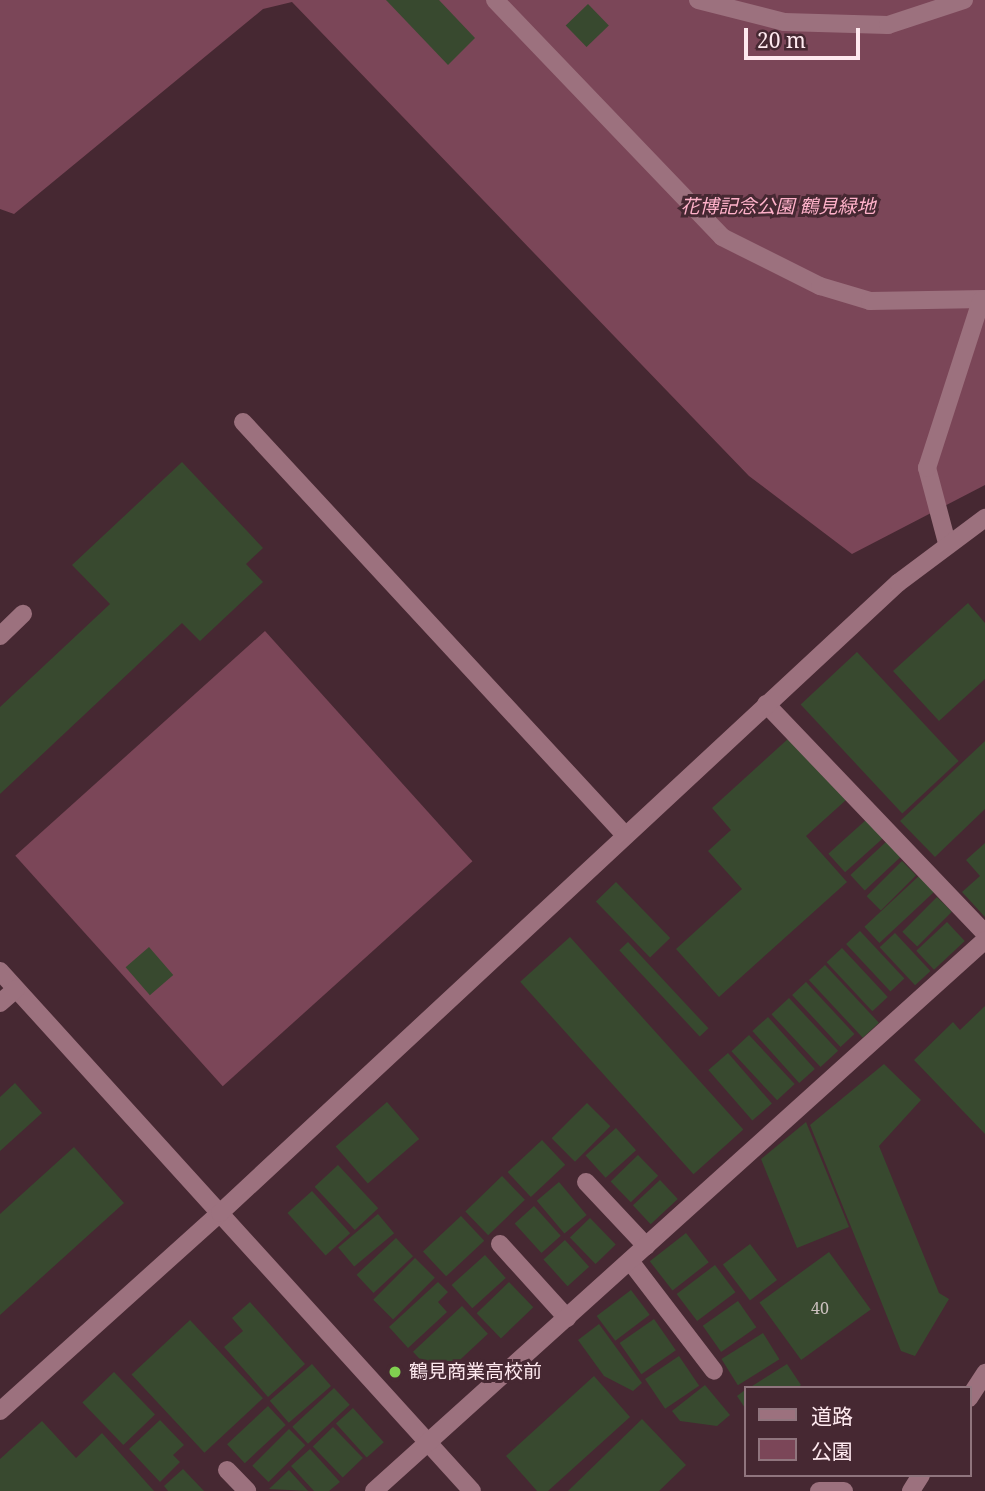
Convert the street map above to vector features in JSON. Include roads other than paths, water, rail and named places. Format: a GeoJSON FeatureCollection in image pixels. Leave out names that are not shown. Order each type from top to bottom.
{"type":"FeatureCollection","features":[{"type":"Feature","properties":{"kind":"street"},"geometry":{"type":"LineString","coordinates":[[495,0],[722,237],[820,286],[870,301],[983,300],[927,468],[947,543]]}},
{"type":"Feature","properties":{"kind":"street"},"geometry":{"type":"LineString","coordinates":[[698,0],[784,22],[888,25],[964,0]]}},
{"type":"Feature","properties":{"kind":"street"},"geometry":{"type":"LineString","coordinates":[[243,422],[625,835]]}},
{"type":"Feature","properties":{"kind":"street"},"geometry":{"type":"LineString","coordinates":[[0,1411],[220,1213],[766,704],[947,543],[985,518]]}},
{"type":"Feature","properties":{"kind":"street"},"geometry":{"type":"LineString","coordinates":[[0,636],[23,614]]}},
{"type":"Feature","properties":{"kind":"street"},"geometry":{"type":"LineString","coordinates":[[766,704],[985,933]]}},
{"type":"Feature","properties":{"kind":"street"},"geometry":{"type":"LineString","coordinates":[[374,1491],[985,940]]}},
{"type":"Feature","properties":{"kind":"street"},"geometry":{"type":"LineString","coordinates":[[0,971],[472,1491]]}},
{"type":"Feature","properties":{"kind":"street"},"geometry":{"type":"LineString","coordinates":[[0,1003],[16,989]]}},
{"type":"Feature","properties":{"kind":"street"},"geometry":{"type":"LineString","coordinates":[[586,1182],[646,1246]]}},
{"type":"Feature","properties":{"kind":"street"},"geometry":{"type":"LineString","coordinates":[[500,1244],[567,1318]]}},
{"type":"Feature","properties":{"kind":"street"},"geometry":{"type":"LineString","coordinates":[[630,1261],[714,1371]]}},
{"type":"Feature","properties":{"kind":"street"},"geometry":{"type":"LineString","coordinates":[[971,1395],[985,1373]]}},
{"type":"Feature","properties":{"kind":"street"},"geometry":{"type":"LineString","coordinates":[[227,1470],[247,1491]]}},
{"type":"Feature","properties":{"kind":"street"},"geometry":{"type":"LineString","coordinates":[[819,1491],[844,1491]]}},
{"type":"Feature","properties":{"kind":"place","name":"鶴見商業高校前"},"geometry":{"type":"Point","coordinates":[395,1372]}},
{"type":"Feature","properties":{"kind":"park label","name":"花博記念公園 鶴見緑地"},"geometry":{"type":"Point","coordinates":[778,207]}}]}
